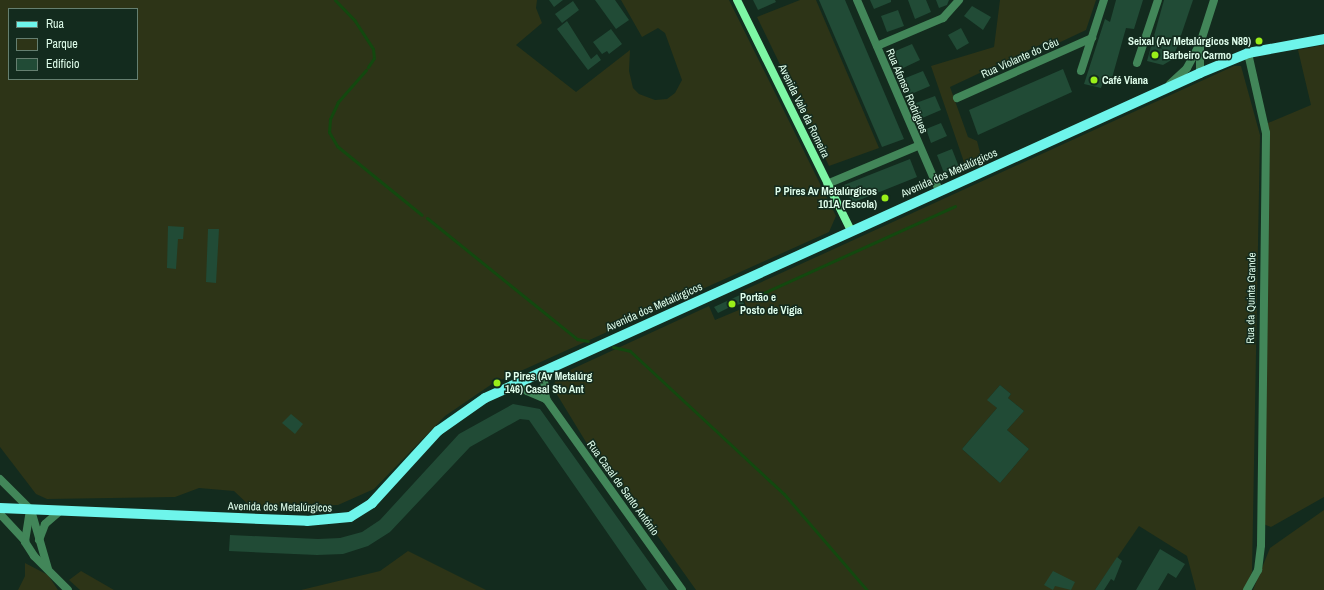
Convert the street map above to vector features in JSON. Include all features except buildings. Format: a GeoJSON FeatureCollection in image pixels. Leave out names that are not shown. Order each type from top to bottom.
{"type":"FeatureCollection","features":[{"type":"Feature","properties":{"kind":"main road","name":"Avenida dos Metalúrgicos"},"geometry":{"type":"LineString","coordinates":[[0,508],[341,520],[372,503],[451,419],[485,398],[939,190],[1200,73],[1248,53],[1324,39]]}},
{"type":"Feature","properties":{"kind":"street","name":"Avenida Vale da Romeira"},"geometry":{"type":"LineString","coordinates":[[737,0],[851,231]]}},
{"type":"Feature","properties":{"kind":"street","name":"Rua Afonso Rodrigues"},"geometry":{"type":"LineString","coordinates":[[857,0],[918,146],[939,190]]}},
{"type":"Feature","properties":{"kind":"street"},"geometry":{"type":"LineString","coordinates":[[877,46],[942,18],[959,0]]}},
{"type":"Feature","properties":{"kind":"street"},"geometry":{"type":"LineString","coordinates":[[1081,71],[1104,0]]}},
{"type":"Feature","properties":{"kind":"street"},"geometry":{"type":"LineString","coordinates":[[1137,63],[1158,0]]}},
{"type":"Feature","properties":{"kind":"street"},"geometry":{"type":"LineString","coordinates":[[1167,88],[1187,68],[1200,44],[1214,0]]}},
{"type":"Feature","properties":{"kind":"street","name":"Rua Violante do Céu"},"geometry":{"type":"LineString","coordinates":[[957,98],[1092,38]]}},
{"type":"Feature","properties":{"kind":"street"},"geometry":{"type":"LineString","coordinates":[[1200,44],[1200,73]]}},
{"type":"Feature","properties":{"kind":"street","name":"Rua da Quinta Grande"},"geometry":{"type":"LineString","coordinates":[[1247,590],[1258,570],[1261,545],[1260,380],[1266,133],[1248,53]]}},
{"type":"Feature","properties":{"kind":"street"},"geometry":{"type":"LineString","coordinates":[[827,184],[918,146]]}},
{"type":"Feature","properties":{"kind":"street","name":"Rua Casal de Santo António"},"geometry":{"type":"LineString","coordinates":[[542,371],[546,399],[682,590]]}},
{"type":"Feature","properties":{"kind":"street"},"geometry":{"type":"LineString","coordinates":[[520,382],[527,391],[546,399]]}},
{"type":"Feature","properties":{"kind":"street"},"geometry":{"type":"LineString","coordinates":[[0,479],[30,510],[48,569]]}},
{"type":"Feature","properties":{"kind":"street"},"geometry":{"type":"LineString","coordinates":[[25,542],[30,510]]}},
{"type":"Feature","properties":{"kind":"street"},"geometry":{"type":"LineString","coordinates":[[39,542],[45,524],[60,511]]}},
{"type":"Feature","properties":{"kind":"street"},"geometry":{"type":"LineString","coordinates":[[0,514],[68,590]]}},
{"type":"Feature","properties":{"kind":"green space"},"geometry":{"type":"Polygon","coordinates":[[[0,0],[537,0],[536,8],[542,23],[516,45],[576,92],[630,50],[629,71],[633,88],[639,94],[655,100],[667,99],[675,93],[682,80],[665,33],[658,28],[642,37],[621,0],[729,0],[836,216],[829,232],[492,384],[445,416],[374,489],[338,505],[252,508],[234,491],[199,488],[175,497],[47,499],[36,494],[0,447],[0,0]]]}},
{"type":"Feature","properties":{"kind":"green space"},"geometry":{"type":"Polygon","coordinates":[[[800,0],[816,0],[879,148],[829,166],[757,17],[800,0]]]}},
{"type":"Feature","properties":{"kind":"green space"},"geometry":{"type":"Polygon","coordinates":[[[1000,0],[1096,0],[1086,30],[1052,46],[1048,41],[950,87],[968,137],[977,141],[982,160],[965,165],[931,66],[994,47],[1000,0]]]}},
{"type":"Feature","properties":{"kind":"green space"},"geometry":{"type":"Polygon","coordinates":[[[1324,45],[1324,497],[1271,527],[1263,524],[1268,123],[1311,105],[1298,50],[1324,45]]]}},
{"type":"Feature","properties":{"kind":"green space"},"geometry":{"type":"Polygon","coordinates":[[[1234,66],[1241,66],[1260,135],[1252,572],[1244,590],[1196,590],[1187,556],[1139,526],[1095,590],[696,590],[593,445],[589,447],[553,388],[557,376],[709,306],[715,320],[746,307],[742,291],[1234,66]],[[1000,385],[988,399],[997,408],[962,449],[1000,483],[1029,449],[1007,430],[1024,411],[1008,398],[1011,394],[1000,385]]]}},
{"type":"Feature","properties":{"kind":"green space"},"geometry":{"type":"Polygon","coordinates":[[[1324,510],[1324,590],[1253,590],[1270,548],[1324,510]]]}},
{"type":"Feature","properties":{"kind":"green space"},"geometry":{"type":"Polygon","coordinates":[[[408,551],[486,590],[301,590],[380,571],[408,551]]]}},
{"type":"Feature","properties":{"kind":"green space"},"geometry":{"type":"Polygon","coordinates":[[[25,563],[48,575],[58,590],[18,590],[25,576],[25,563]]]}},
{"type":"Feature","properties":{"kind":"green space"},"geometry":{"type":"Polygon","coordinates":[[[81,571],[114,590],[80,590],[69,580],[81,571]]]}},
{"type":"Feature","properties":{"kind":"waterway"},"geometry":{"type":"LineString","coordinates":[[335,0],[355,21],[373,49],[374,58],[368,67]]}},
{"type":"Feature","properties":{"kind":"waterway"},"geometry":{"type":"LineString","coordinates":[[366,70],[338,102],[330,119],[329,132],[337,146],[422,215]]}},
{"type":"Feature","properties":{"kind":"waterway"},"geometry":{"type":"LineString","coordinates":[[750,299],[955,206]]}},
{"type":"Feature","properties":{"kind":"waterway"},"geometry":{"type":"LineString","coordinates":[[427,218],[577,339],[588,341]]}},
{"type":"Feature","properties":{"kind":"waterway"},"geometry":{"type":"LineString","coordinates":[[613,347],[630,351],[784,494],[867,590]]}},
{"type":"Feature","properties":{"kind":"place","name":"Seixal (Av Metalúrgicos N89)"},"geometry":{"type":"Point","coordinates":[1259,41]}},
{"type":"Feature","properties":{"kind":"place","name":"Barbeiro Carmo"},"geometry":{"type":"Point","coordinates":[1155,55]}},
{"type":"Feature","properties":{"kind":"place","name":"Café Viana"},"geometry":{"type":"Point","coordinates":[1094,80]}},
{"type":"Feature","properties":{"kind":"place","name":"P Pires Av Metalúrgicos 101A (Escola)"},"geometry":{"type":"Point","coordinates":[885,198]}},
{"type":"Feature","properties":{"kind":"place","name":"Portão e Posto de Vigia"},"geometry":{"type":"Point","coordinates":[732,304]}},
{"type":"Feature","properties":{"kind":"place","name":"P Pires (Av Metalúrg 146) Casal Sto Ant"},"geometry":{"type":"Point","coordinates":[497,383]}}]}
